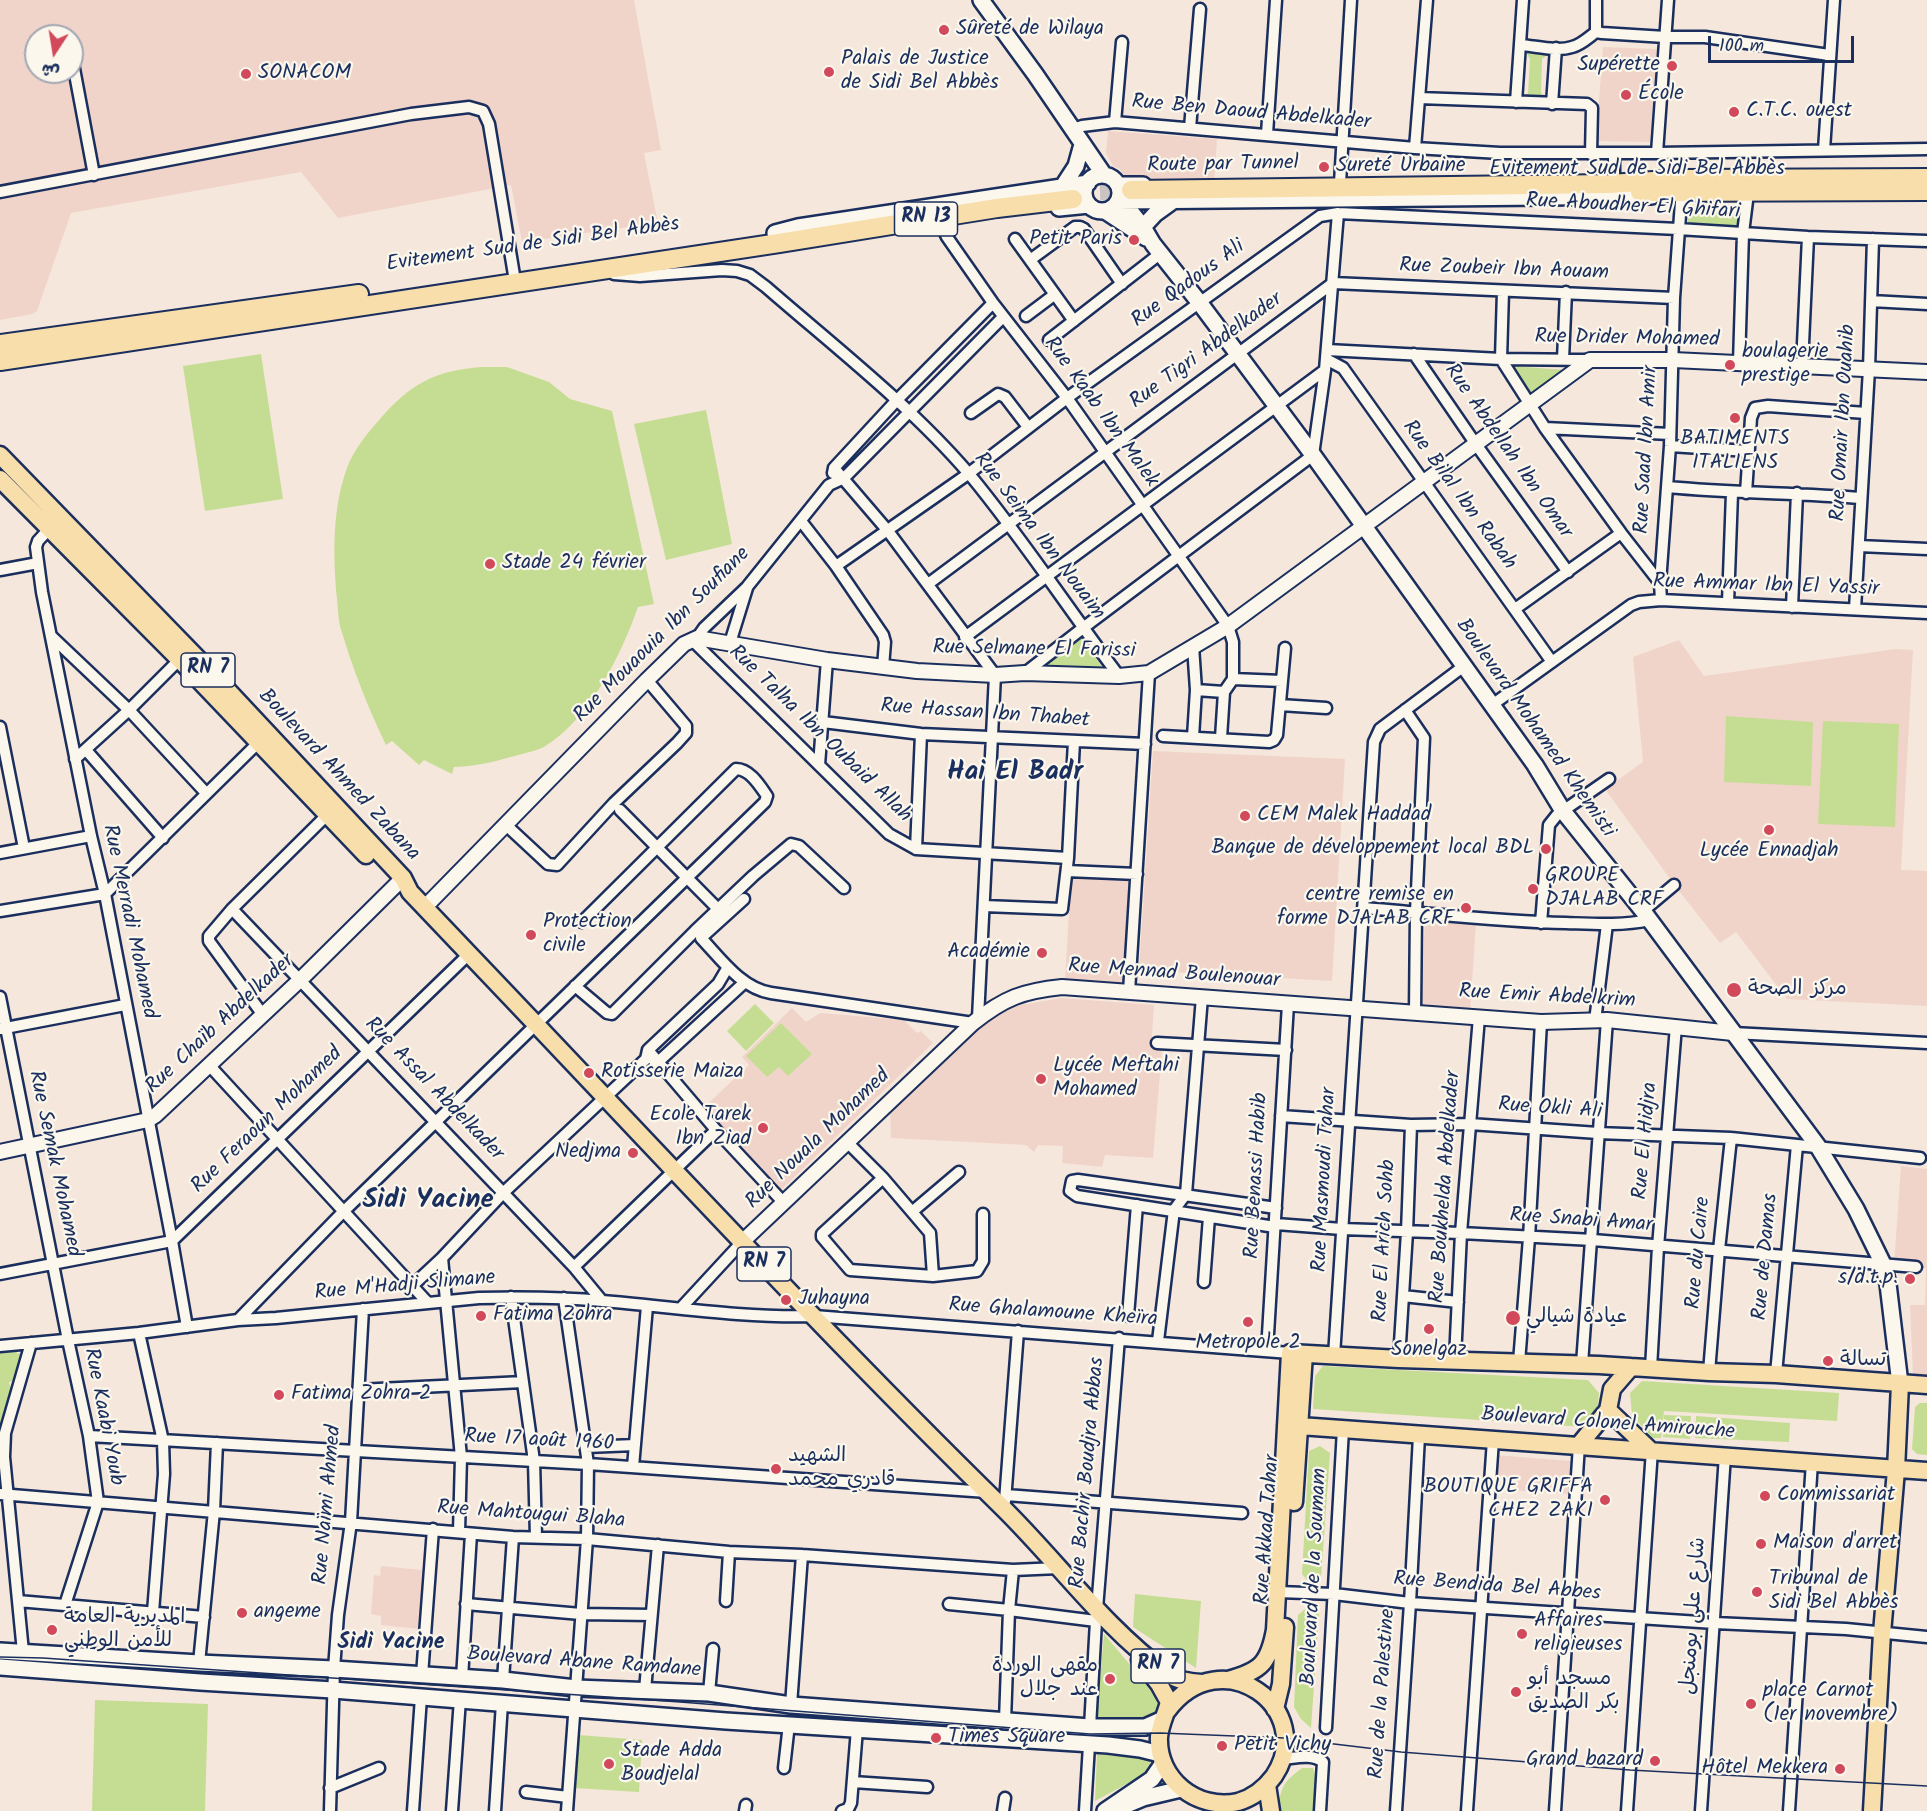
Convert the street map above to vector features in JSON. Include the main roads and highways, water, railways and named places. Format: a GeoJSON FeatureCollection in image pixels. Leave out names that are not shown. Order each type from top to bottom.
{"type":"FeatureCollection","features":[{"type":"Feature","properties":{"kind":"highway","name":"Evitement Sud de Sidi Bel Abbès"},"geometry":{"type":"LineString","coordinates":[[1123,195],[1679,186],[1927,178]]}},
{"type":"Feature","properties":{"kind":"highway","name":"Evitement Sud de Sidi Bel Abbès"},"geometry":{"type":"LineString","coordinates":[[1679,186],[1748,193],[1927,191]]}},
{"type":"Feature","properties":{"kind":"highway","name":"RN 13"},"geometry":{"type":"LineString","coordinates":[[777,238],[997,208],[1083,189]]}},
{"type":"Feature","properties":{"kind":"highway","name":"Evitement Sud de Sidi Bel Abbès"},"geometry":{"type":"LineString","coordinates":[[0,344],[586,267],[777,238]]}},
{"type":"Feature","properties":{"kind":"highway","name":"Evitement Sud de Sidi Bel Abbès"},"geometry":{"type":"LineString","coordinates":[[0,361],[515,276]]}},
{"type":"Feature","properties":{"kind":"main road"},"geometry":{"type":"LineString","coordinates":[[981,0],[1079,136],[1083,189]]}},
{"type":"Feature","properties":{"kind":"main road"},"geometry":{"type":"LineString","coordinates":[[1079,136],[1076,166],[1083,189],[1093,209],[1105,211],[1157,248]]}},
{"type":"Feature","properties":{"kind":"main road"},"geometry":{"type":"LineString","coordinates":[[1105,211],[1113,208],[1123,195],[1340,183],[1655,176],[1679,186]]}},
{"type":"Feature","properties":{"kind":"main road"},"geometry":{"type":"LineString","coordinates":[[777,238],[796,243],[941,224],[1114,180],[1131,212],[1157,248]]}},
{"type":"Feature","properties":{"kind":"main road"},"geometry":{"type":"LineString","coordinates":[[1123,195],[1173,201],[1643,197],[1679,186]]}},
{"type":"Feature","properties":{"kind":"main road"},"geometry":{"type":"LineString","coordinates":[[1143,227],[1155,214],[1173,201]]}},
{"type":"Feature","properties":{"kind":"main road","name":"Boulevard Mohamed Khemisti"},"geometry":{"type":"LineString","coordinates":[[1157,248],[1313,455],[1535,765],[1563,811],[1646,916],[1817,1145],[1866,1226],[1883,1264],[1892,1307],[1900,1384]]}},
{"type":"Feature","properties":{"kind":"main road","name":"Boulevard Ahmed Zabana"},"geometry":{"type":"LineString","coordinates":[[2,460],[49,529],[81,550]]}},
{"type":"Feature","properties":{"kind":"main road","name":"Boulevard Ahmed Zabana"},"geometry":{"type":"LineString","coordinates":[[0,479],[27,495],[184,655],[403,885]]}},
{"type":"Feature","properties":{"kind":"main road","name":"Boulevard Ahmed Zabana"},"geometry":{"type":"LineString","coordinates":[[263,738],[327,814],[403,885]]}},
{"type":"Feature","properties":{"kind":"main road","name":"RN 7"},"geometry":{"type":"LineString","coordinates":[[403,885],[904,1411],[987,1492],[1005,1502],[1097,1616],[1169,1675],[1185,1682],[1202,1683]]}},
{"type":"Feature","properties":{"kind":"main road","name":"Rue Akkad Tahar"},"geometry":{"type":"LineString","coordinates":[[1275,1709],[1281,1684],[1283,1593],[1297,1353],[1399,1359],[1591,1364]]}},
{"type":"Feature","properties":{"kind":"main road"},"geometry":{"type":"LineString","coordinates":[[1591,1364],[1927,1385]]}},
{"type":"Feature","properties":{"kind":"main road"},"geometry":{"type":"LineString","coordinates":[[1591,1364],[1612,1389]]}},
{"type":"Feature","properties":{"kind":"main road"},"geometry":{"type":"LineString","coordinates":[[1579,1445],[1608,1410],[1612,1389],[1632,1367]]}},
{"type":"Feature","properties":{"kind":"main road"},"geometry":{"type":"LineString","coordinates":[[1872,1811],[1900,1384]]}},
{"type":"Feature","properties":{"kind":"main road"},"geometry":{"type":"LineString","coordinates":[[1608,1410],[1651,1450]]}},
{"type":"Feature","properties":{"kind":"main road","name":"Boulevard Colonel Amirouche"},"geometry":{"type":"LineString","coordinates":[[1293,1425],[1419,1436],[1725,1455],[1927,1472]]}},
{"type":"Feature","properties":{"kind":"main road","name":"Rue Akkad Tahar"},"geometry":{"type":"LineString","coordinates":[[1228,1680],[1249,1674],[1269,1655],[1283,1593]]}},
{"type":"Feature","properties":{"kind":"main road","name":"RN 7"},"geometry":{"type":"LineString","coordinates":[[1121,1635],[1164,1692],[1169,1702],[1165,1715]]}},
{"type":"Feature","properties":{"kind":"main road","name":"Boulevard Abane Ramdane"},"geometry":{"type":"LineString","coordinates":[[0,1650],[503,1680],[576,1688],[709,1693],[791,1705],[1090,1727],[1145,1727],[1165,1715]]}},
{"type":"Feature","properties":{"kind":"main road","name":"Boulevard Abane Ramdane"},"geometry":{"type":"LineString","coordinates":[[0,1667],[1131,1747],[1162,1758]]}},
{"type":"Feature","properties":{"kind":"main road"},"geometry":{"type":"LineString","coordinates":[[1228,1680],[1255,1689],[1266,1698],[1275,1709],[1284,1738],[1282,1759],[1278,1770],[1267,1785],[1244,1800],[1221,1807],[1198,1799],[1181,1789],[1170,1777],[1162,1758],[1159,1738],[1165,1715],[1176,1699],[1188,1689],[1202,1683],[1228,1680]]}},
{"type":"Feature","properties":{"kind":"main road"},"geometry":{"type":"LineString","coordinates":[[1104,1811],[1152,1779],[1162,1758]]}},
{"type":"Feature","properties":{"kind":"main road"},"geometry":{"type":"LineString","coordinates":[[1267,1785],[1271,1811]]}},
{"type":"Feature","properties":{"kind":"main road"},"geometry":{"type":"LineString","coordinates":[[1110,1811],[1143,1798],[1181,1789]]}},
{"type":"Feature","properties":{"kind":"tunnel"},"geometry":{"type":"LineString","coordinates":[[1073,192],[1131,190]]}},
{"type":"Feature","properties":{"kind":"tram line"},"geometry":{"type":"LineString","coordinates":[[0,1657],[43,1658],[680,1702],[1090,1734],[1160,1733],[1284,1738],[1401,1752],[1630,1770],[1927,1786]]}},
{"type":"Feature","properties":{"kind":"place","name":"Sûreté de Wilaya"},"geometry":{"type":"Point","coordinates":[944,30]}},
{"type":"Feature","properties":{"kind":"place","name":"Supérette"},"geometry":{"type":"Point","coordinates":[1672,66]}},
{"type":"Feature","properties":{"kind":"place","name":"Palais de Justice de Sidi Bel Abbès"},"geometry":{"type":"Point","coordinates":[829,72]}},
{"type":"Feature","properties":{"kind":"place","name":"SONACOM"},"geometry":{"type":"Point","coordinates":[246,74]}},
{"type":"Feature","properties":{"kind":"place","name":"École"},"geometry":{"type":"Point","coordinates":[1626,95]}},
{"type":"Feature","properties":{"kind":"place","name":"C.T.C. ouest"},"geometry":{"type":"Point","coordinates":[1734,112]}},
{"type":"Feature","properties":{"kind":"place","name":"Sureté Urbaine"},"geometry":{"type":"Point","coordinates":[1324,167]}},
{"type":"Feature","properties":{"kind":"place","name":"Petit Paris"},"geometry":{"type":"Point","coordinates":[1134,240]}},
{"type":"Feature","properties":{"kind":"place","name":"boulagerie prestige"},"geometry":{"type":"Point","coordinates":[1730,365]}},
{"type":"Feature","properties":{"kind":"place","name":"BATIMENTS ITALIENS"},"geometry":{"type":"Point","coordinates":[1735,418]}},
{"type":"Feature","properties":{"kind":"place","name":"Stade 24 février"},"geometry":{"type":"Point","coordinates":[490,564]}},
{"type":"Feature","properties":{"kind":"place","name":"CEM Malek Haddad"},"geometry":{"type":"Point","coordinates":[1245,816]}},
{"type":"Feature","properties":{"kind":"place","name":"Lycée Ennadjah"},"geometry":{"type":"Point","coordinates":[1769,830]}},
{"type":"Feature","properties":{"kind":"place","name":"Banque de développement local BDL"},"geometry":{"type":"Point","coordinates":[1546,849]}},
{"type":"Feature","properties":{"kind":"place","name":"GROUPE DJALAB CRF"},"geometry":{"type":"Point","coordinates":[1533,889]}},
{"type":"Feature","properties":{"kind":"place","name":"centre remise en forme DJALAB CRF"},"geometry":{"type":"Point","coordinates":[1466,908]}},
{"type":"Feature","properties":{"kind":"place","name":"Protection civile"},"geometry":{"type":"Point","coordinates":[531,935]}},
{"type":"Feature","properties":{"kind":"place","name":"Académie"},"geometry":{"type":"Point","coordinates":[1042,953]}},
{"type":"Feature","properties":{"kind":"place","name":"مركز الصحة"},"geometry":{"type":"Point","coordinates":[1734,990]}},
{"type":"Feature","properties":{"kind":"place","name":"Rotisserie Maiza"},"geometry":{"type":"Point","coordinates":[589,1073]}},
{"type":"Feature","properties":{"kind":"place","name":"Lycée Meftahi Mohamed"},"geometry":{"type":"Point","coordinates":[1041,1079]}},
{"type":"Feature","properties":{"kind":"place","name":"Ecole Tarek Ibn Ziad"},"geometry":{"type":"Point","coordinates":[763,1128]}},
{"type":"Feature","properties":{"kind":"place","name":"Nedjma"},"geometry":{"type":"Point","coordinates":[633,1153]}},
{"type":"Feature","properties":{"kind":"place","name":"s/d.t.p."},"geometry":{"type":"Point","coordinates":[1910,1279]}},
{"type":"Feature","properties":{"kind":"place","name":"Juhayna"},"geometry":{"type":"Point","coordinates":[786,1300]}},
{"type":"Feature","properties":{"kind":"place","name":"Fatima Zohra"},"geometry":{"type":"Point","coordinates":[481,1316]}},
{"type":"Feature","properties":{"kind":"place","name":"عيادة شيالي"},"geometry":{"type":"Point","coordinates":[1513,1318]}},
{"type":"Feature","properties":{"kind":"place","name":"Metropole 2"},"geometry":{"type":"Point","coordinates":[1248,1322]}},
{"type":"Feature","properties":{"kind":"place","name":"Sonelgaz"},"geometry":{"type":"Point","coordinates":[1429,1329]}},
{"type":"Feature","properties":{"kind":"place","name":"تسالة"},"geometry":{"type":"Point","coordinates":[1828,1361]}},
{"type":"Feature","properties":{"kind":"place","name":"Fatima Zohra 2"},"geometry":{"type":"Point","coordinates":[279,1395]}},
{"type":"Feature","properties":{"kind":"place","name":"الشهيد قادري محمد"},"geometry":{"type":"Point","coordinates":[776,1469]}},
{"type":"Feature","properties":{"kind":"place","name":"Commissariat"},"geometry":{"type":"Point","coordinates":[1765,1496]}},
{"type":"Feature","properties":{"kind":"place","name":"BOUTIQUE GRIFFA CHEZ ZAKI"},"geometry":{"type":"Point","coordinates":[1605,1500]}},
{"type":"Feature","properties":{"kind":"place","name":"Maison d'arret"},"geometry":{"type":"Point","coordinates":[1761,1544]}},
{"type":"Feature","properties":{"kind":"place","name":"Tribunal de Sidi Bel Abbès"},"geometry":{"type":"Point","coordinates":[1757,1592]}},
{"type":"Feature","properties":{"kind":"place","name":"angeme"},"geometry":{"type":"Point","coordinates":[242,1613]}},
{"type":"Feature","properties":{"kind":"place","name":"المديرية العامة للأمن الوطني"},"geometry":{"type":"Point","coordinates":[52,1630]}},
{"type":"Feature","properties":{"kind":"place","name":"Affaires religieuses"},"geometry":{"type":"Point","coordinates":[1522,1634]}},
{"type":"Feature","properties":{"kind":"place","name":"مقهى الوردة عند جلال"},"geometry":{"type":"Point","coordinates":[1110,1679]}},
{"type":"Feature","properties":{"kind":"place","name":"مسجد أبو بكر الصديق"},"geometry":{"type":"Point","coordinates":[1516,1692]}},
{"type":"Feature","properties":{"kind":"place","name":"place Carnot (1er novembre)"},"geometry":{"type":"Point","coordinates":[1751,1704]}},
{"type":"Feature","properties":{"kind":"place","name":"Times Square"},"geometry":{"type":"Point","coordinates":[936,1738]}},
{"type":"Feature","properties":{"kind":"place","name":"Petit Vichy"},"geometry":{"type":"Point","coordinates":[1222,1746]}},
{"type":"Feature","properties":{"kind":"place","name":"Grand bazard"},"geometry":{"type":"Point","coordinates":[1655,1761]}},
{"type":"Feature","properties":{"kind":"place","name":"Stade Adda Boudjelal"},"geometry":{"type":"Point","coordinates":[609,1764]}},
{"type":"Feature","properties":{"kind":"place","name":"Hôtel Mekkera"},"geometry":{"type":"Point","coordinates":[1840,1769]}},
{"type":"Feature","properties":{"kind":"district","name":"Hai El Badr"},"geometry":{"type":"Point","coordinates":[1015,774]}},
{"type":"Feature","properties":{"kind":"district","name":"Sidi Yacine"},"geometry":{"type":"Point","coordinates":[428,1202]}},
{"type":"Feature","properties":{"kind":"district","name":"Sidi Yacine"},"geometry":{"type":"Point","coordinates":[391,1644]}}]}
